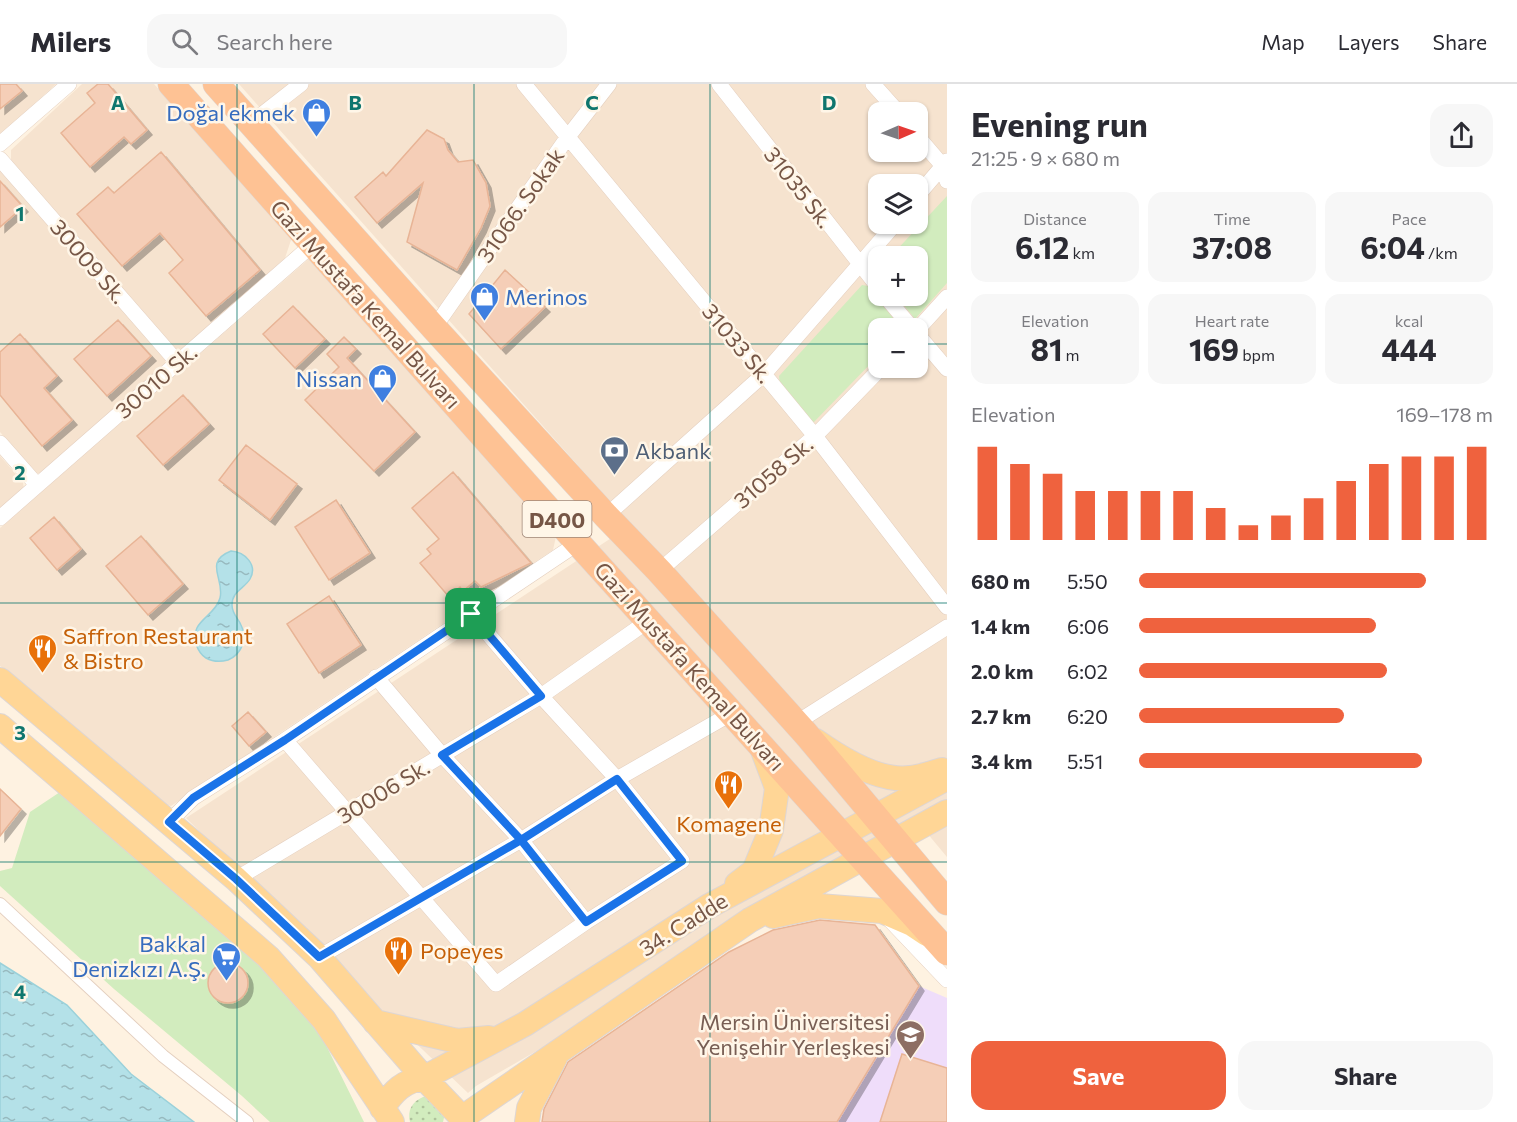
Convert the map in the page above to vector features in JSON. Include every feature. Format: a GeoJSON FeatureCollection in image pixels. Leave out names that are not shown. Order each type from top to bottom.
{"type":"FeatureCollection","features":[{"type":"Feature","properties":{"kind":"highway","name":"Gazi Mustafa Kemal Bulvarı"},"geometry":{"type":"LineString","coordinates":[[171,84],[578,543],[942,946]]}},
{"type":"Feature","properties":{"kind":"highway","name":"Gazi Mustafa Kemal Bulvarı"},"geometry":{"type":"LineString","coordinates":[[216,84],[434,328],[659,571],[801,729],[947,902]]}},
{"type":"Feature","properties":{"kind":"main road"},"geometry":{"type":"LineString","coordinates":[[0,680],[236,879],[319,957],[463,1121]]}},
{"type":"Feature","properties":{"kind":"main road"},"geometry":{"type":"LineString","coordinates":[[0,726],[268,957],[324,1020],[387,1115]]}},
{"type":"Feature","properties":{"kind":"main road"},"geometry":{"type":"LineString","coordinates":[[801,729],[833,753],[872,773],[908,779],[947,768]]}},
{"type":"Feature","properties":{"kind":"main road"},"geometry":{"type":"LineString","coordinates":[[709,906],[754,871],[771,830],[777,788],[760,743]]}},
{"type":"Feature","properties":{"kind":"main road","name":"34. Cadde"},"geometry":{"type":"LineString","coordinates":[[387,1115],[400,1086],[412,1080],[424,1078],[525,1024],[709,906],[947,778]]}},
{"type":"Feature","properties":{"kind":"main road","name":"34. Cadde"},"geometry":{"type":"LineString","coordinates":[[463,1121],[750,921],[947,812]]}},
{"type":"Feature","properties":{"kind":"main road"},"geometry":{"type":"LineString","coordinates":[[750,921],[819,906],[882,911],[912,924],[942,946]]}},
{"type":"Feature","properties":{"kind":"main road"},"geometry":{"type":"LineString","coordinates":[[375,1022],[457,1041],[490,1038],[525,1024]]}},
{"type":"Feature","properties":{"kind":"main road"},"geometry":{"type":"LineString","coordinates":[[527,1122],[529,1108],[558,1053]]}},
{"type":"Feature","properties":{"kind":"street"},"geometry":{"type":"LineString","coordinates":[[0,144],[69,84]]}},
{"type":"Feature","properties":{"kind":"street"},"geometry":{"type":"LineString","coordinates":[[251,123],[301,84]]}},
{"type":"Feature","properties":{"kind":"street","name":"31033 Sk."},"geometry":{"type":"LineString","coordinates":[[524,84],[815,436],[947,607]]}},
{"type":"Feature","properties":{"kind":"street","name":"31066. Sokak"},"geometry":{"type":"LineString","coordinates":[[434,328],[567,138],[609,84]]}},
{"type":"Feature","properties":{"kind":"street","name":"31035 Sk."},"geometry":{"type":"LineString","coordinates":[[719,84],[868,275]]}},
{"type":"Feature","properties":{"kind":"street"},"geometry":{"type":"LineString","coordinates":[[873,84],[889,102]]}},
{"type":"Feature","properties":{"kind":"street"},"geometry":{"type":"LineString","coordinates":[[928,148],[946,169],[928,186]]}},
{"type":"Feature","properties":{"kind":"street","name":"30009 Sk."},"geometry":{"type":"LineString","coordinates":[[0,159],[178,363]]}},
{"type":"Feature","properties":{"kind":"street"},"geometry":{"type":"LineString","coordinates":[[606,516],[764,374],[887,234]]}},
{"type":"Feature","properties":{"kind":"street","name":"30010 Sk."},"geometry":{"type":"LineString","coordinates":[[0,518],[312,245]]}},
{"type":"Feature","properties":{"kind":"street"},"geometry":{"type":"LineString","coordinates":[[928,318],[947,297]]}},
{"type":"Feature","properties":{"kind":"street"},"geometry":{"type":"LineString","coordinates":[[893,306],[904,318]]}},
{"type":"Feature","properties":{"kind":"street"},"geometry":{"type":"LineString","coordinates":[[928,347],[947,369]]}},
{"type":"Feature","properties":{"kind":"street","name":"31058 Sk."},"geometry":{"type":"LineString","coordinates":[[659,571],[815,436],[871,378]]}},
{"type":"Feature","properties":{"kind":"street"},"geometry":{"type":"LineString","coordinates":[[0,443],[37,485]]}},
{"type":"Feature","properties":{"kind":"street"},"geometry":{"type":"LineString","coordinates":[[169,822],[193,798],[285,740],[578,543]]}},
{"type":"Feature","properties":{"kind":"street"},"geometry":{"type":"LineString","coordinates":[[285,740],[496,984],[586,922],[682,861],[617,779],[541,696],[471,614]]}},
{"type":"Feature","properties":{"kind":"street","name":"30006 Sk."},"geometry":{"type":"LineString","coordinates":[[236,879],[541,696],[648,621]]}},
{"type":"Feature","properties":{"kind":"street"},"geometry":{"type":"LineString","coordinates":[[801,729],[947,627]]}},
{"type":"Feature","properties":{"kind":"street"},"geometry":{"type":"LineString","coordinates":[[376,677],[442,755],[521,840],[586,922]]}},
{"type":"Feature","properties":{"kind":"street"},"geometry":{"type":"LineString","coordinates":[[319,957],[521,840],[617,779],[732,712]]}},
{"type":"Feature","properties":{"kind":"street"},"geometry":{"type":"LineString","coordinates":[[0,904],[163,1056],[248,1122]]}},
{"type":"Feature","properties":{"kind":"street"},"geometry":{"type":"LineString","coordinates":[[882,911],[947,980]]}},
{"type":"Feature","properties":{"kind":"shaded area"},"geometry":{"type":"Polygon","coordinates":[[[0,84],[56,84],[0,135],[0,84]]]}},
{"type":"Feature","properties":{"kind":"shaded area"},"geometry":{"type":"Polygon","coordinates":[[[82,84],[154,84],[292,237],[285,258],[182,350],[174,349],[11,160],[11,150],[82,84]]]}},
{"type":"Feature","properties":{"kind":"shaded area"},"geometry":{"type":"Polygon","coordinates":[[[239,84],[947,84],[947,857],[922,827],[476,1086],[468,1093],[186,818],[631,525],[239,84]]]}},
{"type":"Feature","properties":{"kind":"shaded area"},"geometry":{"type":"Polygon","coordinates":[[[0,168],[165,360],[165,365],[43,473],[36,473],[0,432],[0,168]]]}},
{"type":"Feature","properties":{"kind":"shaded area"},"geometry":{"type":"Polygon","coordinates":[[[310,258],[557,532],[553,550],[171,806],[164,804],[0,666],[0,528],[310,258]]]}},
{"type":"Feature","properties":{"kind":"shaded area"},"geometry":{"type":"Polygon","coordinates":[[[0,456],[23,482],[24,490],[0,511],[0,456]]]}},
{"type":"Feature","properties":{"kind":"shaded area","name":"Mersin Üniversitesi Yenişehir Yerleşkesi"},"geometry":{"type":"Polygon","coordinates":[[[919,986],[947,998],[947,1122],[837,1122],[919,986]]]}},
{"type":"Feature","properties":{"kind":"green space"},"geometry":{"type":"Polygon","coordinates":[[[947,196],[947,283],[928,304],[928,246],[900,246],[912,234],[928,234],[928,216],[947,196]]]}},
{"type":"Feature","properties":{"kind":"green space"},"geometry":{"type":"Polygon","coordinates":[[[862,285],[868,286],[868,306],[885,306],[895,318],[868,318],[868,366],[813,423],[780,385],[779,376],[862,285]]]}},
{"type":"Feature","properties":{"kind":"green space"},"geometry":{"type":"Polygon","coordinates":[[[904,306],[927,306],[916,318],[904,306]]]}},
{"type":"Feature","properties":{"kind":"green space"},"geometry":{"type":"Polygon","coordinates":[[[60,792],[267,969],[322,1037],[364,1122],[270,1122],[114,989],[0,886],[0,871],[12,868],[30,812],[60,792]]]}},
{"type":"Feature","properties":{"kind":"green space"},"geometry":{"type":"Polygon","coordinates":[[[423,1097],[429,1097],[445,1113],[443,1122],[410,1122],[411,1107],[423,1097]]]}},
{"type":"Feature","properties":{"kind":"water"},"geometry":{"type":"Polygon","coordinates":[[[231,551],[249,560],[252,569],[250,579],[236,593],[232,605],[243,630],[244,640],[240,650],[233,657],[225,661],[214,661],[201,654],[195,636],[199,624],[213,610],[220,598],[218,560],[231,551]]]}},
{"type":"Feature","properties":{"kind":"water"},"geometry":{"type":"Polygon","coordinates":[[[0,963],[67,1005],[131,1074],[194,1122],[0,1122],[0,963]]]}},
{"type":"Feature","properties":{"kind":"building"},"geometry":{"type":"Polygon","coordinates":[[[0,84],[16,84],[22,91],[0,109],[0,84]]]}},
{"type":"Feature","properties":{"kind":"building"},"geometry":{"type":"Polygon","coordinates":[[[98,84],[108,84],[147,130],[131,144],[124,137],[90,167],[61,133],[95,103],[87,93],[98,84]]]}},
{"type":"Feature","properties":{"kind":"building"},"geometry":{"type":"Polygon","coordinates":[[[427,130],[444,139],[448,150],[458,162],[473,160],[486,183],[490,206],[481,228],[457,270],[407,242],[423,183],[377,223],[355,197],[383,172],[386,176],[427,130]]]}},
{"type":"Feature","properties":{"kind":"building"},"geometry":{"type":"Polygon","coordinates":[[[161,152],[260,270],[206,316],[169,273],[183,260],[160,233],[122,266],[77,214],[108,187],[114,193],[161,152]]]}},
{"type":"Feature","properties":{"kind":"building"},"geometry":{"type":"Polygon","coordinates":[[[0,181],[23,207],[0,227],[0,181]]]}},
{"type":"Feature","properties":{"kind":"building"},"geometry":{"type":"Polygon","coordinates":[[[505,270],[545,307],[501,349],[469,314],[505,270]]]}},
{"type":"Feature","properties":{"kind":"building"},"geometry":{"type":"Polygon","coordinates":[[[293,306],[325,339],[295,368],[263,334],[293,306]]]}},
{"type":"Feature","properties":{"kind":"building"},"geometry":{"type":"Polygon","coordinates":[[[118,320],[151,356],[107,396],[74,359],[118,320]]]}},
{"type":"Feature","properties":{"kind":"building"},"geometry":{"type":"Polygon","coordinates":[[[20,334],[57,376],[44,388],[72,420],[42,446],[0,395],[0,352],[20,334]]]}},
{"type":"Feature","properties":{"kind":"building"},"geometry":{"type":"Polygon","coordinates":[[[344,337],[356,349],[347,358],[415,432],[374,471],[305,400],[339,367],[327,354],[344,337]]]}},
{"type":"Feature","properties":{"kind":"building"},"geometry":{"type":"Polygon","coordinates":[[[183,395],[209,424],[163,465],[137,436],[183,395]]]}},
{"type":"Feature","properties":{"kind":"building"},"geometry":{"type":"Polygon","coordinates":[[[246,445],[297,484],[270,520],[219,480],[246,445]]]}},
{"type":"Feature","properties":{"kind":"building"},"geometry":{"type":"Polygon","coordinates":[[[453,472],[531,563],[481,587],[475,581],[463,591],[460,587],[449,597],[420,563],[431,554],[427,549],[439,539],[412,508],[453,472]]]}},
{"type":"Feature","properties":{"kind":"building"},"geometry":{"type":"Polygon","coordinates":[[[336,500],[370,553],[329,580],[295,527],[336,500]]]}},
{"type":"Feature","properties":{"kind":"building"},"geometry":{"type":"Polygon","coordinates":[[[54,517],[81,549],[57,570],[30,538],[54,517]]]}},
{"type":"Feature","properties":{"kind":"building"},"geometry":{"type":"Polygon","coordinates":[[[141,536],[183,584],[148,615],[106,566],[141,536]]]}},
{"type":"Feature","properties":{"kind":"building"},"geometry":{"type":"Polygon","coordinates":[[[329,596],[361,645],[319,673],[287,624],[329,596]]]}},
{"type":"Feature","properties":{"kind":"building"},"geometry":{"type":"Polygon","coordinates":[[[248,712],[266,732],[249,746],[232,726],[248,712]]]}},
{"type":"Feature","properties":{"kind":"building"},"geometry":{"type":"Polygon","coordinates":[[[0,789],[21,809],[0,836],[0,789]]]}},
{"type":"Feature","properties":{"kind":"building"},"geometry":{"type":"Polygon","coordinates":[[[820,920],[875,925],[919,986],[837,1122],[542,1122],[544,1109],[568,1062],[729,952],[773,930],[820,920]]]}},
{"type":"Feature","properties":{"kind":"building","name":"Bakkal Denizkızı A.Ş."},"geometry":{"type":"Polygon","coordinates":[[[228,963],[236,964],[242,969],[247,975],[247,991],[242,997],[236,1002],[228,1003],[220,1002],[214,997],[209,991],[208,983],[209,975],[214,969],[220,964],[228,963]]]}},
{"type":"Feature","properties":{"kind":"building"},"geometry":{"type":"Polygon","coordinates":[[[902,1054],[947,1068],[947,1122],[880,1122],[902,1054]]]}},
{"type":"Feature","properties":{"kind":"place","name":"Doğal ekmek"},"geometry":{"type":"Point","coordinates":[316,138]}},
{"type":"Feature","properties":{"kind":"place","name":"Merinos"},"geometry":{"type":"Point","coordinates":[484,322]}},
{"type":"Feature","properties":{"kind":"place","name":"Nissan"},"geometry":{"type":"Point","coordinates":[383,404]}},
{"type":"Feature","properties":{"kind":"place","name":"Akbank"},"geometry":{"type":"Point","coordinates":[614,476]}},
{"type":"Feature","properties":{"kind":"place","name":"Saffron Restaurant & Bistro"},"geometry":{"type":"Point","coordinates":[42,674]}},
{"type":"Feature","properties":{"kind":"place","name":"Komagene"},"geometry":{"type":"Point","coordinates":[729,810]}},
{"type":"Feature","properties":{"kind":"place","name":"Popeyes"},"geometry":{"type":"Point","coordinates":[399,976]}},
{"type":"Feature","properties":{"kind":"place","name":"Bakkal Denizkızı A.Ş."},"geometry":{"type":"Point","coordinates":[227,982]}},
{"type":"Feature","properties":{"kind":"place","name":"Mersin Üniversitesi Yenişehir Yerleşkesi"},"geometry":{"type":"Point","coordinates":[911,1060]}},
{"type":"Feature","properties":{"kind":"route"},"geometry":{"type":"LineString","coordinates":[[471,614],[285,740],[193,798],[169,822],[236,879],[319,957],[521,840],[617,779],[682,861],[586,922],[521,840],[442,755],[541,696],[471,614]]}}]}
